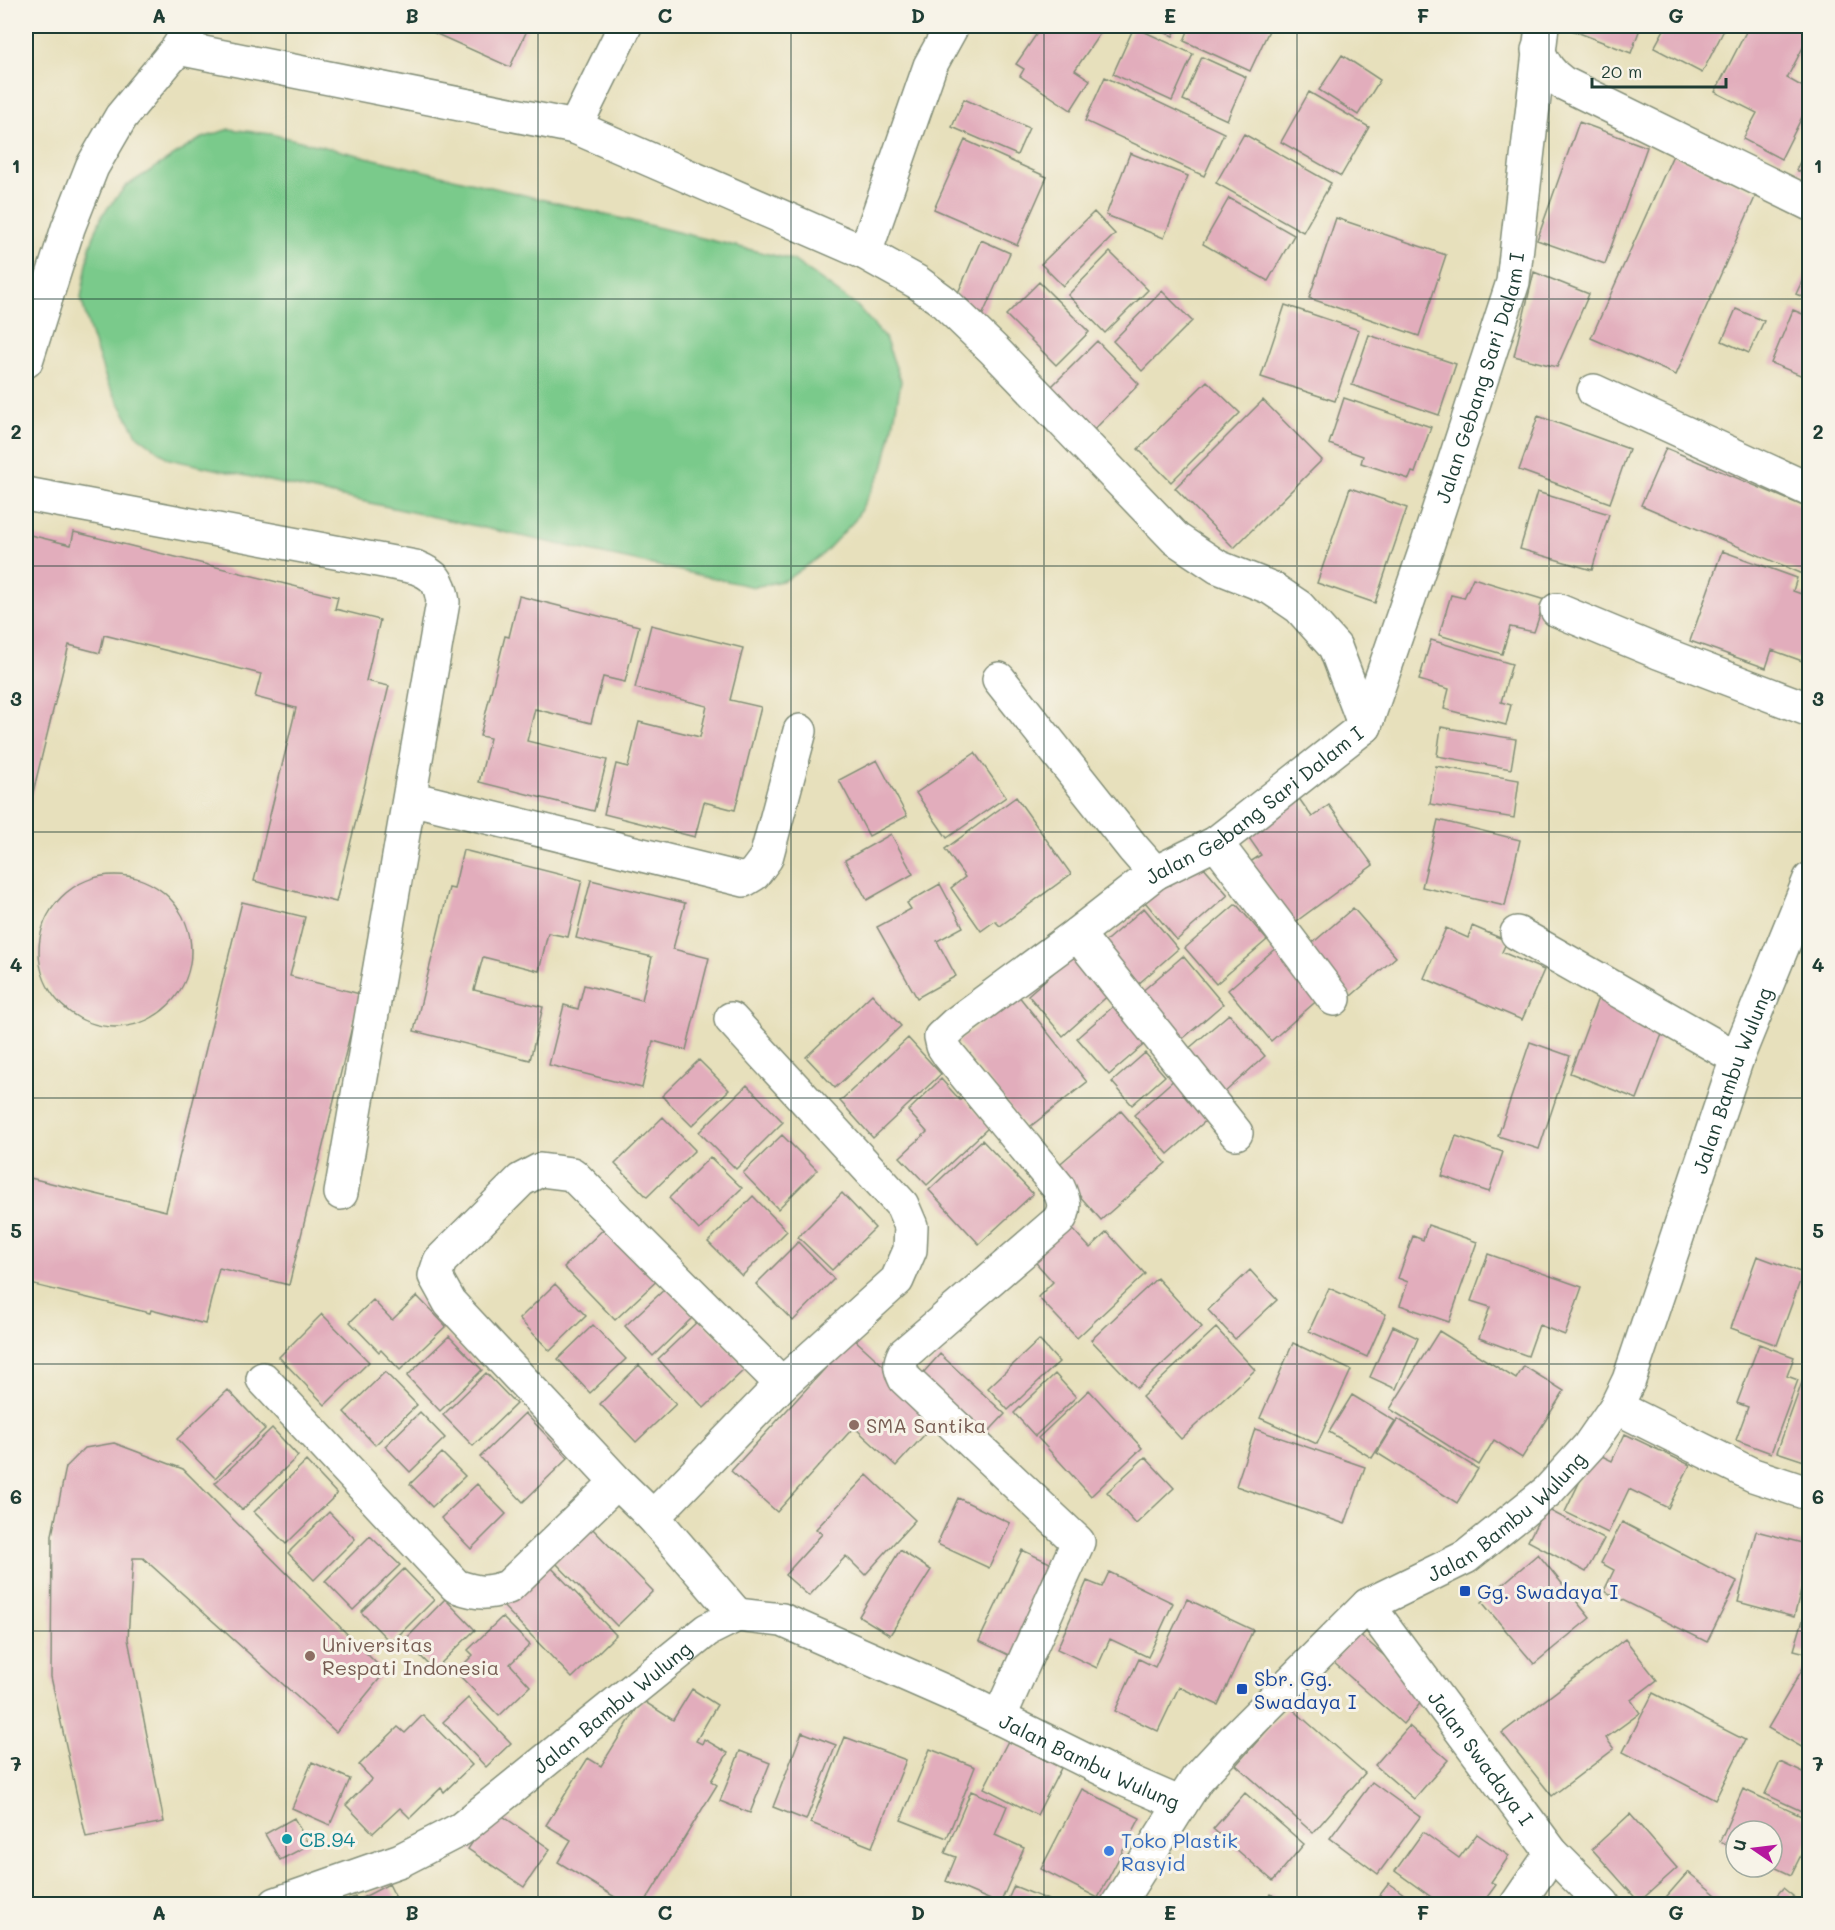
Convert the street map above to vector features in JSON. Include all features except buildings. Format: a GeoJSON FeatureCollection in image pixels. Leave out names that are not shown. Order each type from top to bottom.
{"type":"FeatureCollection","features":[{"type":"Feature","properties":{"kind":"street"},"geometry":{"type":"LineString","coordinates":[[575,127],[625,26]]}},
{"type":"Feature","properties":{"kind":"street"},"geometry":{"type":"LineString","coordinates":[[865,252],[930,66],[952,26]]}},
{"type":"Feature","properties":{"kind":"street"},"geometry":{"type":"LineString","coordinates":[[26,361],[68,228],[92,167],[121,117],[184,37],[575,127],[865,252],[917,282],[943,301],[993,349],[1176,539],[1218,567],[1270,588],[1299,607],[1335,647],[1365,726]]}},
{"type":"Feature","properties":{"kind":"street"},"geometry":{"type":"LineString","coordinates":[[1540,38],[1548,69],[1563,83],[1809,204]]}},
{"type":"Feature","properties":{"kind":"street","name":"Jalan Gebang Sari Dalam I"},"geometry":{"type":"LineString","coordinates":[[999,1718],[1078,1542],[905,1379],[900,1362],[904,1354],[1063,1214],[1065,1202],[1058,1187],[949,1055],[943,1046],[941,1037],[954,1024],[1077,934],[1155,873],[1216,843],[1365,726],[1427,546],[1513,282],[1540,38]]}},
{"type":"Feature","properties":{"kind":"street"},"geometry":{"type":"LineString","coordinates":[[1594,391],[1809,490]]}},
{"type":"Feature","properties":{"kind":"street"},"geometry":{"type":"LineString","coordinates":[[26,494],[415,567],[429,572],[441,586],[443,602],[341,1193]]}},
{"type":"Feature","properties":{"kind":"street"},"geometry":{"type":"LineString","coordinates":[[1557,610],[1809,710]]}},
{"type":"Feature","properties":{"kind":"street"},"geometry":{"type":"LineString","coordinates":[[999,679],[1155,873]]}},
{"type":"Feature","properties":{"kind":"street"},"geometry":{"type":"LineString","coordinates":[[410,798],[744,880],[754,874],[766,858],[800,731]]}},
{"type":"Feature","properties":{"kind":"street"},"geometry":{"type":"LineString","coordinates":[[1216,843],[1334,999]]}},
{"type":"Feature","properties":{"kind":"street","name":"Jalan Bambu Wulung"},"geometry":{"type":"LineString","coordinates":[[276,1905],[401,1860],[461,1829],[707,1630],[737,1616],[782,1620],[953,1695],[1121,1778],[1182,1804],[1197,1779],[1237,1736],[1368,1605],[1466,1557],[1475,1550],[1555,1484],[1589,1446],[1616,1407],[1629,1380],[1737,1059],[1809,879]]}},
{"type":"Feature","properties":{"kind":"street"},"geometry":{"type":"LineString","coordinates":[[1517,933],[1737,1059]]}},
{"type":"Feature","properties":{"kind":"street"},"geometry":{"type":"LineString","coordinates":[[1077,934],[1236,1132]]}},
{"type":"Feature","properties":{"kind":"street"},"geometry":{"type":"LineString","coordinates":[[653,1517],[782,1384],[897,1280],[910,1250],[911,1226],[902,1205],[731,1019]]}},
{"type":"Feature","properties":{"kind":"street"},"geometry":{"type":"LineString","coordinates":[[737,1616],[653,1517],[617,1482],[450,1303],[435,1276],[440,1261],[521,1180],[540,1170],[572,1174],[782,1384]]}},
{"type":"Feature","properties":{"kind":"street"},"geometry":{"type":"LineString","coordinates":[[262,1379],[456,1586],[474,1592],[487,1594],[508,1587],[617,1482]]}},
{"type":"Feature","properties":{"kind":"street"},"geometry":{"type":"LineString","coordinates":[[1616,1407],[1753,1475],[1809,1494]]}},
{"type":"Feature","properties":{"kind":"street","name":"Jalan Swadaya I"},"geometry":{"type":"LineString","coordinates":[[1368,1605],[1552,1853],[1603,1905]]}},
{"type":"Feature","properties":{"kind":"street"},"geometry":{"type":"LineString","coordinates":[[1118,1905],[1182,1804]]}},
{"type":"Feature","properties":{"kind":"street"},"geometry":{"type":"LineString","coordinates":[[1517,1905],[1552,1853]]}},
{"type":"Feature","properties":{"kind":"green space"},"geometry":{"type":"Polygon","coordinates":[[[229,129],[271,134],[793,260],[858,307],[885,338],[901,381],[883,469],[855,520],[823,554],[786,580],[754,587],[169,459],[138,436],[107,382],[81,298],[90,247],[102,215],[126,186],[200,139],[229,129]]]}},
{"type":"Feature","properties":{"kind":"place","name":"SMA Santika"},"geometry":{"type":"Point","coordinates":[854,1425]}},
{"type":"Feature","properties":{"kind":"place","name":"Gg. Swadaya I"},"geometry":{"type":"Point","coordinates":[1465,1591]}},
{"type":"Feature","properties":{"kind":"place","name":"Universitas Respati Indonesia"},"geometry":{"type":"Point","coordinates":[310,1656]}},
{"type":"Feature","properties":{"kind":"place","name":"Sbr. Gg. Swadaya I"},"geometry":{"type":"Point","coordinates":[1242,1689]}},
{"type":"Feature","properties":{"kind":"place","name":"CB.94"},"geometry":{"type":"Point","coordinates":[287,1839]}},
{"type":"Feature","properties":{"kind":"place","name":"Toko Plastik Rasyid"},"geometry":{"type":"Point","coordinates":[1109,1851]}}]}
